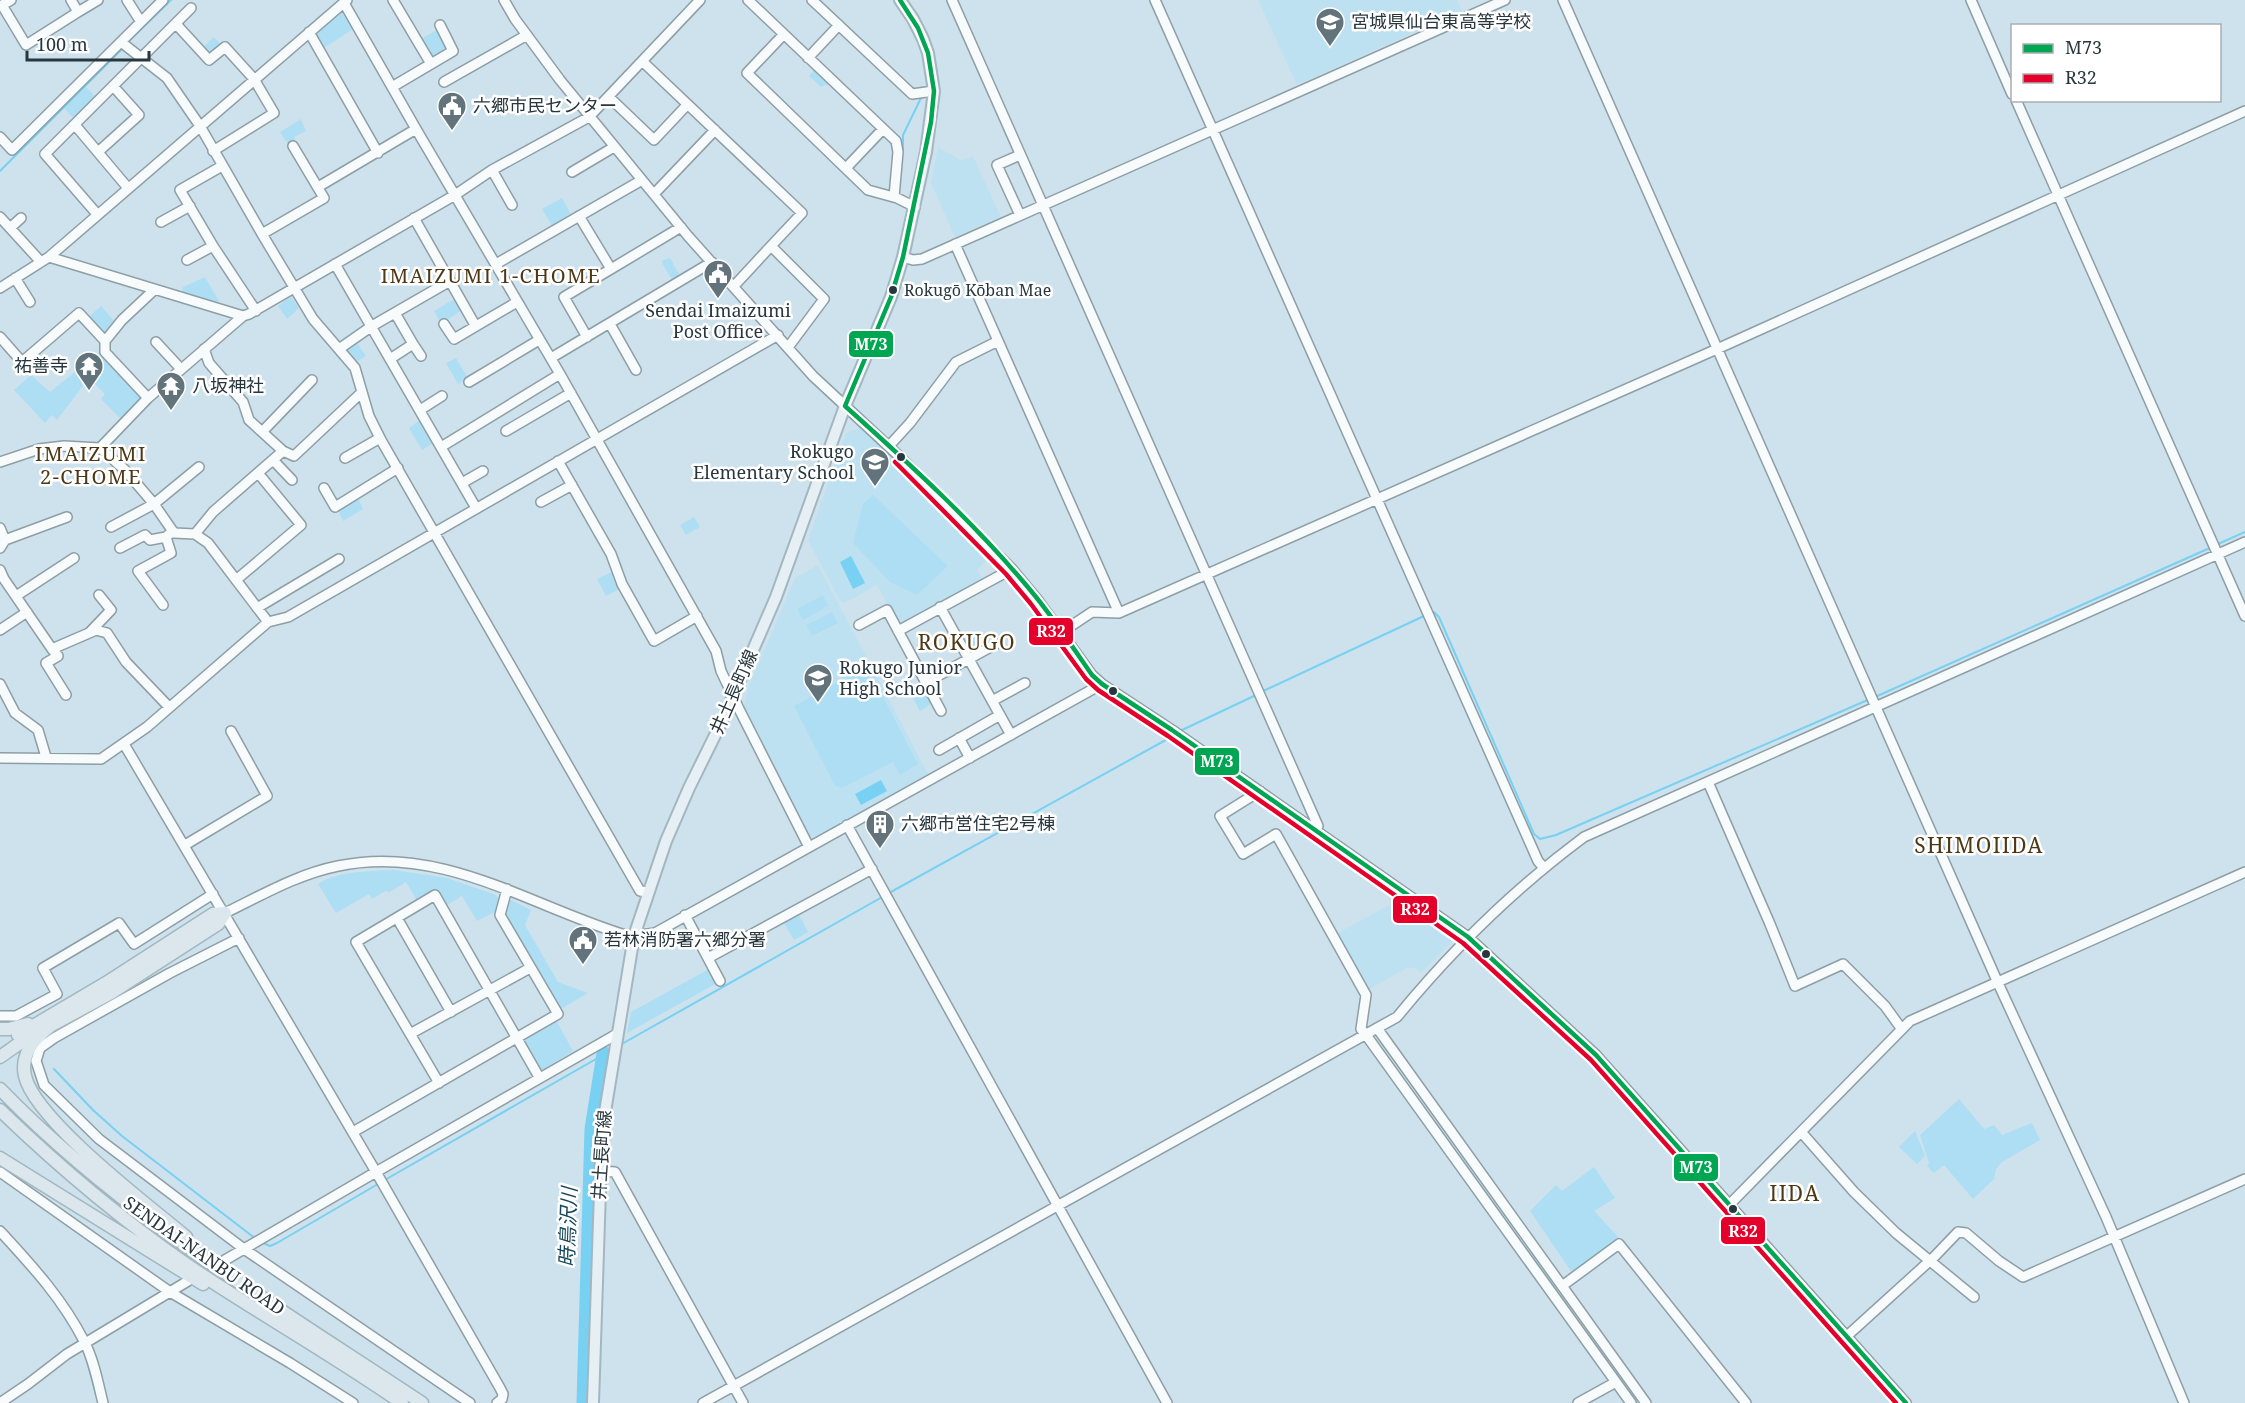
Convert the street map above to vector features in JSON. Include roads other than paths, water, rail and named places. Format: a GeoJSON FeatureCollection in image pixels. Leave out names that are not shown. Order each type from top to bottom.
{"type":"FeatureCollection","features":[{"type":"Feature","properties":{"kind":"highway"},"geometry":{"type":"LineString","coordinates":[[0,1057],[106,983],[213,914],[225,913]]}},
{"type":"Feature","properties":{"kind":"highway"},"geometry":{"type":"LineString","coordinates":[[0,1029],[48,1022]]}},
{"type":"Feature","properties":{"kind":"highway"},"geometry":{"type":"LineString","coordinates":[[0,1048],[48,1022]]}},
{"type":"Feature","properties":{"kind":"highway"},"geometry":{"type":"LineString","coordinates":[[48,1022],[28,1049],[24,1074],[37,1099],[90,1156],[230,1276]]}},
{"type":"Feature","properties":{"kind":"highway","name":"SENDAI-NANBU ROAD"},"geometry":{"type":"LineString","coordinates":[[0,1089],[49,1137],[119,1197],[230,1276],[423,1403]]}},
{"type":"Feature","properties":{"kind":"highway","name":"SENDAI-NANBU ROAD"},"geometry":{"type":"LineString","coordinates":[[0,1110],[66,1171],[148,1237],[216,1284],[402,1403]]}},
{"type":"Feature","properties":{"kind":"highway"},"geometry":{"type":"LineString","coordinates":[[0,1158],[213,1291],[306,1342]]}},
{"type":"Feature","properties":{"kind":"main road","name":"井土長町線"},"geometry":{"type":"LineString","coordinates":[[592,1403],[602,1130],[634,936],[679,809],[734,696],[776,597],[845,406],[891,297],[903,257],[931,122],[934,91],[923,39],[900,0]]}},
{"type":"Feature","properties":{"kind":"street"},"geometry":{"type":"LineString","coordinates":[[11,0],[2,5],[26,45],[98,0]]}},
{"type":"Feature","properties":{"kind":"street"},"geometry":{"type":"LineString","coordinates":[[71,0],[78,12]]}},
{"type":"Feature","properties":{"kind":"street"},"geometry":{"type":"LineString","coordinates":[[128,0],[141,22]]}},
{"type":"Feature","properties":{"kind":"street"},"geometry":{"type":"LineString","coordinates":[[0,136],[12,150],[125,45],[141,22],[163,0]]}},
{"type":"Feature","properties":{"kind":"street"},"geometry":{"type":"LineString","coordinates":[[504,0],[527,35],[589,117],[681,227],[789,346],[813,376],[889,446],[1012,569],[1062,632],[1092,675],[1468,937],[1596,1055],[1848,1335],[1906,1403]]}},
{"type":"Feature","properties":{"kind":"street"},"geometry":{"type":"LineString","coordinates":[[100,448],[148,398],[243,316],[455,195],[492,170],[589,117],[700,0]]}},
{"type":"Feature","properties":{"kind":"street"},"geometry":{"type":"LineString","coordinates":[[748,0],[896,141],[898,152],[894,197]]}},
{"type":"Feature","properties":{"kind":"street"},"geometry":{"type":"LineString","coordinates":[[812,0],[912,94],[934,91]]}},
{"type":"Feature","properties":{"kind":"street"},"geometry":{"type":"LineString","coordinates":[[952,0],[1317,826],[1316,831]]}},
{"type":"Feature","properties":{"kind":"street"},"geometry":{"type":"LineString","coordinates":[[1155,0],[1538,861],[1544,868]]}},
{"type":"Feature","properties":{"kind":"street"},"geometry":{"type":"LineString","coordinates":[[903,257],[913,260],[922,259],[1505,0]]}},
{"type":"Feature","properties":{"kind":"street"},"geometry":{"type":"LineString","coordinates":[[1563,0],[1998,982],[2113,1236],[2184,1403]]}},
{"type":"Feature","properties":{"kind":"street"},"geometry":{"type":"LineString","coordinates":[[1971,0],[2011,90]]}},
{"type":"Feature","properties":{"kind":"street"},"geometry":{"type":"LineString","coordinates":[[0,288],[45,259],[346,1],[392,87],[571,393],[717,651],[722,671],[809,847]]}},
{"type":"Feature","properties":{"kind":"street"},"geometry":{"type":"LineString","coordinates":[[398,2],[431,64]]}},
{"type":"Feature","properties":{"kind":"street"},"geometry":{"type":"LineString","coordinates":[[98,214],[45,154],[191,9]]}},
{"type":"Feature","properties":{"kind":"street"},"geometry":{"type":"LineString","coordinates":[[176,24],[209,60],[225,47],[254,79],[274,113],[213,150]]}},
{"type":"Feature","properties":{"kind":"street"},"geometry":{"type":"LineString","coordinates":[[392,87],[453,51],[440,25]]}},
{"type":"Feature","properties":{"kind":"street"},"geometry":{"type":"LineString","coordinates":[[808,58],[839,25]]}},
{"type":"Feature","properties":{"kind":"street"},"geometry":{"type":"LineString","coordinates":[[309,32],[378,153]]}},
{"type":"Feature","properties":{"kind":"street"},"geometry":{"type":"LineString","coordinates":[[784,34],[747,73],[868,190],[894,197],[915,207]]}},
{"type":"Feature","properties":{"kind":"street"},"geometry":{"type":"LineString","coordinates":[[444,82],[527,35]]}},
{"type":"Feature","properties":{"kind":"street"},"geometry":{"type":"LineString","coordinates":[[125,45],[167,78],[200,126],[313,318],[355,368],[369,416],[380,438],[640,891],[648,892]]}},
{"type":"Feature","properties":{"kind":"street"},"geometry":{"type":"LineString","coordinates":[[642,61],[802,213],[734,286]]}},
{"type":"Feature","properties":{"kind":"street"},"geometry":{"type":"LineString","coordinates":[[98,152],[139,115],[113,86]]}},
{"type":"Feature","properties":{"kind":"street"},"geometry":{"type":"LineString","coordinates":[[609,97],[654,140],[687,105]]}},
{"type":"Feature","properties":{"kind":"street"},"geometry":{"type":"LineString","coordinates":[[2017,102],[2245,616]]}},
{"type":"Feature","properties":{"kind":"street"},"geometry":{"type":"LineString","coordinates":[[1062,632],[1092,612],[1119,613],[1717,349],[2245,111]]}},
{"type":"Feature","properties":{"kind":"street"},"geometry":{"type":"LineString","coordinates":[[75,125],[128,188]]}},
{"type":"Feature","properties":{"kind":"street"},"geometry":{"type":"LineString","coordinates":[[318,187],[416,129]]}},
{"type":"Feature","properties":{"kind":"street"},"geometry":{"type":"LineString","coordinates":[[846,168],[883,129]]}},
{"type":"Feature","properties":{"kind":"street"},"geometry":{"type":"LineString","coordinates":[[654,194],[715,130]]}},
{"type":"Feature","properties":{"kind":"street"},"geometry":{"type":"LineString","coordinates":[[262,234],[324,198],[293,146]]}},
{"type":"Feature","properties":{"kind":"street"},"geometry":{"type":"LineString","coordinates":[[572,172],[614,147]]}},
{"type":"Feature","properties":{"kind":"street"},"geometry":{"type":"LineString","coordinates":[[1020,155],[998,165],[1020,215]]}},
{"type":"Feature","properties":{"kind":"street"},"geometry":{"type":"LineString","coordinates":[[222,166],[180,190],[213,246],[256,310]]}},
{"type":"Feature","properties":{"kind":"street"},"geometry":{"type":"LineString","coordinates":[[492,170],[512,205]]}},
{"type":"Feature","properties":{"kind":"street"},"geometry":{"type":"LineString","coordinates":[[496,264],[642,180]]}},
{"type":"Feature","properties":{"kind":"street"},"geometry":{"type":"LineString","coordinates":[[161,222],[190,206]]}},
{"type":"Feature","properties":{"kind":"street"},"geometry":{"type":"LineString","coordinates":[[579,216],[610,269]]}},
{"type":"Feature","properties":{"kind":"street"},"geometry":{"type":"LineString","coordinates":[[0,217],[45,259],[243,316]]}},
{"type":"Feature","properties":{"kind":"street"},"geometry":{"type":"LineString","coordinates":[[10,228],[21,218]]}},
{"type":"Feature","properties":{"kind":"street"},"geometry":{"type":"LineString","coordinates":[[414,218],[476,325]]}},
{"type":"Feature","properties":{"kind":"street"},"geometry":{"type":"LineString","coordinates":[[587,337],[564,297],[681,227]]}},
{"type":"Feature","properties":{"kind":"street"},"geometry":{"type":"LineString","coordinates":[[956,244],[1119,613]]}},
{"type":"Feature","properties":{"kind":"street"},"geometry":{"type":"LineString","coordinates":[[187,260],[213,246]]}},
{"type":"Feature","properties":{"kind":"street"},"geometry":{"type":"LineString","coordinates":[[771,246],[824,299],[789,346]]}},
{"type":"Feature","properties":{"kind":"street"},"geometry":{"type":"LineString","coordinates":[[550,358],[712,262]]}},
{"type":"Feature","properties":{"kind":"street"},"geometry":{"type":"LineString","coordinates":[[335,264],[476,508]]}},
{"type":"Feature","properties":{"kind":"street"},"geometry":{"type":"LineString","coordinates":[[15,278],[30,302]]}},
{"type":"Feature","properties":{"kind":"street"},"geometry":{"type":"LineString","coordinates":[[339,349],[372,326],[450,280]]}},
{"type":"Feature","properties":{"kind":"street"},"geometry":{"type":"LineString","coordinates":[[148,398],[105,352],[105,341],[122,320],[154,290]]}},
{"type":"Feature","properties":{"kind":"street"},"geometry":{"type":"LineString","coordinates":[[444,324],[454,339],[517,302]]}},
{"type":"Feature","properties":{"kind":"street"},"geometry":{"type":"LineString","coordinates":[[0,337],[22,362],[79,313],[105,341]]}},
{"type":"Feature","properties":{"kind":"street"},"geometry":{"type":"LineString","coordinates":[[395,313],[421,356]]}},
{"type":"Feature","properties":{"kind":"street"},"geometry":{"type":"LineString","coordinates":[[610,324],[636,370]]}},
{"type":"Feature","properties":{"kind":"street"},"geometry":{"type":"LineString","coordinates":[[0,758],[101,759],[124,744],[268,622],[288,617],[778,335]]}},
{"type":"Feature","properties":{"kind":"street"},"geometry":{"type":"LineString","coordinates":[[469,382],[539,339]]}},
{"type":"Feature","properties":{"kind":"street"},"geometry":{"type":"LineString","coordinates":[[156,342],[181,369]]}},
{"type":"Feature","properties":{"kind":"street"},"geometry":{"type":"LineString","coordinates":[[889,446],[910,423],[956,362],[998,342]]}},
{"type":"Feature","properties":{"kind":"street"},"geometry":{"type":"LineString","coordinates":[[390,359],[413,344]]}},
{"type":"Feature","properties":{"kind":"street"},"geometry":{"type":"LineString","coordinates":[[204,349],[209,363],[243,402],[249,420],[283,451],[294,456],[361,393]]}},
{"type":"Feature","properties":{"kind":"street"},"geometry":{"type":"LineString","coordinates":[[441,447],[560,374]]}},
{"type":"Feature","properties":{"kind":"street"},"geometry":{"type":"LineString","coordinates":[[262,432],[312,380]]}},
{"type":"Feature","properties":{"kind":"street"},"geometry":{"type":"LineString","coordinates":[[506,431],[571,393]]}},
{"type":"Feature","properties":{"kind":"street"},"geometry":{"type":"LineString","coordinates":[[420,410],[442,396]]}},
{"type":"Feature","properties":{"kind":"street"},"geometry":{"type":"LineString","coordinates":[[345,458],[380,438]]}},
{"type":"Feature","properties":{"kind":"street"},"geometry":{"type":"LineString","coordinates":[[0,462],[39,449],[64,446],[100,448],[125,470],[154,504],[169,534],[171,553],[138,572],[163,605]]}},
{"type":"Feature","properties":{"kind":"street"},"geometry":{"type":"LineString","coordinates":[[195,534],[213,512],[283,451]]}},
{"type":"Feature","properties":{"kind":"street"},"geometry":{"type":"LineString","coordinates":[[273,460],[292,480]]}},
{"type":"Feature","properties":{"kind":"street"},"geometry":{"type":"LineString","coordinates":[[558,461],[611,554],[622,584],[654,641],[697,616]]}},
{"type":"Feature","properties":{"kind":"street"},"geometry":{"type":"LineString","coordinates":[[111,527],[154,504],[199,466]]}},
{"type":"Feature","properties":{"kind":"street"},"geometry":{"type":"LineString","coordinates":[[324,488],[335,507],[398,468]]}},
{"type":"Feature","properties":{"kind":"street"},"geometry":{"type":"LineString","coordinates":[[462,483],[483,471]]}},
{"type":"Feature","properties":{"kind":"street"},"geometry":{"type":"LineString","coordinates":[[236,580],[302,525],[258,473]]}},
{"type":"Feature","properties":{"kind":"street"},"geometry":{"type":"LineString","coordinates":[[541,502],[572,485]]}},
{"type":"Feature","properties":{"kind":"street"},"geometry":{"type":"LineString","coordinates":[[0,528],[3,544],[67,517]]}},
{"type":"Feature","properties":{"kind":"street"},"geometry":{"type":"LineString","coordinates":[[120,548],[145,535],[150,540],[174,533],[195,534],[208,543],[268,622]]}},
{"type":"Feature","properties":{"kind":"street"},"geometry":{"type":"LineString","coordinates":[[703,1403],[1397,1017],[1430,976],[1468,937],[1544,868],[1584,837],[2215,549],[2245,542]]}},
{"type":"Feature","properties":{"kind":"street"},"geometry":{"type":"LineString","coordinates":[[16,596],[74,558]]}},
{"type":"Feature","properties":{"kind":"street"},"geometry":{"type":"LineString","coordinates":[[257,608],[339,559]]}},
{"type":"Feature","properties":{"kind":"street"},"geometry":{"type":"LineString","coordinates":[[898,631],[1012,569]]}},
{"type":"Feature","properties":{"kind":"street"},"geometry":{"type":"LineString","coordinates":[[1,577],[58,656],[46,663],[66,695]]}},
{"type":"Feature","properties":{"kind":"street"},"geometry":{"type":"LineString","coordinates":[[90,632],[111,610],[99,595]]}},
{"type":"Feature","properties":{"kind":"street"},"geometry":{"type":"LineString","coordinates":[[940,607],[1011,735]]}},
{"type":"Feature","properties":{"kind":"street"},"geometry":{"type":"LineString","coordinates":[[858,625],[886,610],[941,711]]}},
{"type":"Feature","properties":{"kind":"street"},"geometry":{"type":"LineString","coordinates":[[0,630],[27,612]]}},
{"type":"Feature","properties":{"kind":"street"},"geometry":{"type":"LineString","coordinates":[[52,649],[96,630],[107,633],[126,662],[169,707]]}},
{"type":"Feature","properties":{"kind":"street"},"geometry":{"type":"LineString","coordinates":[[926,683],[996,644]]}},
{"type":"Feature","properties":{"kind":"street"},"geometry":{"type":"LineString","coordinates":[[992,701],[1025,683]]}},
{"type":"Feature","properties":{"kind":"street"},"geometry":{"type":"LineString","coordinates":[[0,684],[15,713],[38,730],[46,757]]}},
{"type":"Feature","properties":{"kind":"street"},"geometry":{"type":"LineString","coordinates":[[225,913],[304,876],[339,866],[377,861],[418,863],[450,870],[507,889],[613,931],[634,936],[655,933],[1102,684]]}},
{"type":"Feature","properties":{"kind":"street"},"geometry":{"type":"LineString","coordinates":[[939,750],[1000,715]]}},
{"type":"Feature","properties":{"kind":"street"},"geometry":{"type":"LineString","coordinates":[[185,845],[267,796],[231,731]]}},
{"type":"Feature","properties":{"kind":"street"},"geometry":{"type":"LineString","coordinates":[[959,738],[970,758]]}},
{"type":"Feature","properties":{"kind":"street"},"geometry":{"type":"LineString","coordinates":[[124,744],[380,1178],[500,1388],[503,1394],[502,1399],[497,1403]]}},
{"type":"Feature","properties":{"kind":"street"},"geometry":{"type":"LineString","coordinates":[[1708,782],[1795,986],[1843,964],[1885,1006],[1901,1028]]}},
{"type":"Feature","properties":{"kind":"street"},"geometry":{"type":"LineString","coordinates":[[1260,791],[1220,816],[1243,854],[1276,834],[1366,995],[1361,1029],[1372,1031],[1646,1403]]}},
{"type":"Feature","properties":{"kind":"street"},"geometry":{"type":"LineString","coordinates":[[847,825],[1167,1403]]}},
{"type":"Feature","properties":{"kind":"street"},"geometry":{"type":"LineString","coordinates":[[708,958],[872,868]]}},
{"type":"Feature","properties":{"kind":"street"},"geometry":{"type":"LineString","coordinates":[[1730,1204],[1910,1021],[2245,872]]}},
{"type":"Feature","properties":{"kind":"street"},"geometry":{"type":"LineString","coordinates":[[353,1132],[558,1014],[500,915],[507,889]]}},
{"type":"Feature","properties":{"kind":"street"},"geometry":{"type":"LineString","coordinates":[[0,1016],[16,1016],[57,994],[43,968],[119,923],[134,944],[213,894]]}},
{"type":"Feature","properties":{"kind":"street"},"geometry":{"type":"LineString","coordinates":[[439,1083],[356,942],[435,895],[539,1077]]}},
{"type":"Feature","properties":{"kind":"street"},"geometry":{"type":"LineString","coordinates":[[686,915],[720,981]]}},
{"type":"Feature","properties":{"kind":"street"},"geometry":{"type":"LineString","coordinates":[[397,918],[451,1012]]}},
{"type":"Feature","properties":{"kind":"street"},"geometry":{"type":"LineString","coordinates":[[239,938],[170,973],[40,1048],[36,1061],[44,1085],[99,1138],[244,1250],[470,1403]]}},
{"type":"Feature","properties":{"kind":"street"},"geometry":{"type":"LineString","coordinates":[[410,1034],[531,968]]}},
{"type":"Feature","properties":{"kind":"street"},"geometry":{"type":"LineString","coordinates":[[1372,1031],[1631,1403]]}},
{"type":"Feature","properties":{"kind":"street"},"geometry":{"type":"LineString","coordinates":[[225,1260],[380,1178],[539,1077],[616,1037]]}},
{"type":"Feature","properties":{"kind":"street"},"geometry":{"type":"LineString","coordinates":[[1802,1133],[1854,1192],[1896,1233],[1974,1297]]}},
{"type":"Feature","properties":{"kind":"street"},"geometry":{"type":"LineString","coordinates":[[600,1171],[615,1172],[743,1403]]}},
{"type":"Feature","properties":{"kind":"street"},"geometry":{"type":"LineString","coordinates":[[0,1172],[170,1292],[353,1403]]}},
{"type":"Feature","properties":{"kind":"street"},"geometry":{"type":"LineString","coordinates":[[1848,1335],[1930,1261],[1958,1232],[1966,1233],[1999,1261],[2023,1277],[2245,1179]]}},
{"type":"Feature","properties":{"kind":"street"},"geometry":{"type":"LineString","coordinates":[[0,1231],[46,1281],[85,1343],[103,1403]]}},
{"type":"Feature","properties":{"kind":"street"},"geometry":{"type":"LineString","coordinates":[[1562,1286],[1619,1244],[1746,1403]]}},
{"type":"Feature","properties":{"kind":"street"},"geometry":{"type":"LineString","coordinates":[[1,1402],[85,1343],[188,1281]]}},
{"type":"Feature","properties":{"kind":"street"},"geometry":{"type":"LineString","coordinates":[[1578,1403],[1590,1400],[1616,1382]]}},
{"type":"Feature","properties":{"kind":"waterway"},"geometry":{"type":"LineString","coordinates":[[128,42],[171,0]]}},
{"type":"Feature","properties":{"kind":"waterway"},"geometry":{"type":"LineString","coordinates":[[0,171],[122,49]]}},
{"type":"Feature","properties":{"kind":"waterway"},"geometry":{"type":"LineString","coordinates":[[903,150],[903,135],[921,98]]}},
{"type":"Feature","properties":{"kind":"waterway"},"geometry":{"type":"LineString","coordinates":[[2218,544],[2245,532]]}},
{"type":"Feature","properties":{"kind":"waterway"},"geometry":{"type":"LineString","coordinates":[[1875,697],[2212,547]]}},
{"type":"Feature","properties":{"kind":"waterway"},"geometry":{"type":"LineString","coordinates":[[1430,614],[1434,612],[1439,617],[1534,834],[1540,839],[1556,835],[1870,699]]}},
{"type":"Feature","properties":{"kind":"waterway"},"geometry":{"type":"LineString","coordinates":[[1261,692],[1424,616]]}},
{"type":"Feature","properties":{"kind":"waterway"},"geometry":{"type":"LineString","coordinates":[[1180,731],[1256,695]]}},
{"type":"Feature","properties":{"kind":"waterway"},"geometry":{"type":"LineString","coordinates":[[889,893],[1173,736]]}},
{"type":"Feature","properties":{"kind":"waterway"},"geometry":{"type":"LineString","coordinates":[[620,1045],[884,896]]}},
{"type":"Feature","properties":{"kind":"waterway"},"geometry":{"type":"LineString","coordinates":[[1372,1035],[1637,1403]]}},
{"type":"Feature","properties":{"kind":"waterway"},"geometry":{"type":"LineString","coordinates":[[383,1181],[610,1051]]}},
{"type":"Feature","properties":{"kind":"waterway","name":"時鳥沢川"},"geometry":{"type":"LineString","coordinates":[[584,1403],[592,1129],[604,1054]]}},
{"type":"Feature","properties":{"kind":"waterway"},"geometry":{"type":"LineString","coordinates":[[54,1069],[93,1110],[122,1136],[256,1239]]}},
{"type":"Feature","properties":{"kind":"waterway"},"geometry":{"type":"LineString","coordinates":[[261,1242],[270,1246],[277,1243],[378,1184]]}},
{"type":"Feature","properties":{"kind":"waterway"},"geometry":{"type":"LineString","coordinates":[[0,1238],[6,1244]]}},
{"type":"Feature","properties":{"kind":"waterway"},"geometry":{"type":"LineString","coordinates":[[54,1301],[74,1332]]}},
{"type":"Feature","properties":{"kind":"waterway"},"geometry":{"type":"LineString","coordinates":[[86,1357],[96,1395]]}},
{"type":"Feature","properties":{"kind":"place","name":"宮城県仙台東高等学校"},"geometry":{"type":"Point","coordinates":[1330,48]}},
{"type":"Feature","properties":{"kind":"place","name":"六郷市民センター"},"geometry":{"type":"Point","coordinates":[452,132]}},
{"type":"Feature","properties":{"kind":"place","name":"Rokugō Kōban Mae"},"geometry":{"type":"Point","coordinates":[893,290]}},
{"type":"Feature","properties":{"kind":"place","name":"Sendai Imaizumi Post Office"},"geometry":{"type":"Point","coordinates":[718,300]}},
{"type":"Feature","properties":{"kind":"place","name":"祐善寺"},"geometry":{"type":"Point","coordinates":[89,392]}},
{"type":"Feature","properties":{"kind":"place","name":"八坂神社"},"geometry":{"type":"Point","coordinates":[171,412]}},
{"type":"Feature","properties":{"kind":"place","name":"Rokugo Elementary School"},"geometry":{"type":"Point","coordinates":[875,488]}},
{"type":"Feature","properties":{"kind":"place","name":"Rokugo Junior High School"},"geometry":{"type":"Point","coordinates":[818,704]}},
{"type":"Feature","properties":{"kind":"place","name":"六郷市営住宅2号棟"},"geometry":{"type":"Point","coordinates":[880,850]}},
{"type":"Feature","properties":{"kind":"place","name":"若林消防署六郷分署"},"geometry":{"type":"Point","coordinates":[583,966]}},
{"type":"Feature","properties":{"kind":"district","name":"IMAIZUMI 1-CHOME"},"geometry":{"type":"Point","coordinates":[491,276]}},
{"type":"Feature","properties":{"kind":"district","name":"IMAIZUMI 2-CHOME"},"geometry":{"type":"Point","coordinates":[91,466]}},
{"type":"Feature","properties":{"kind":"district","name":"ROKUGO"},"geometry":{"type":"Point","coordinates":[967,643]}},
{"type":"Feature","properties":{"kind":"district","name":"SHIMOIIDA"},"geometry":{"type":"Point","coordinates":[1979,846]}},
{"type":"Feature","properties":{"kind":"district","name":"IIDA"},"geometry":{"type":"Point","coordinates":[1795,1194]}}]}
